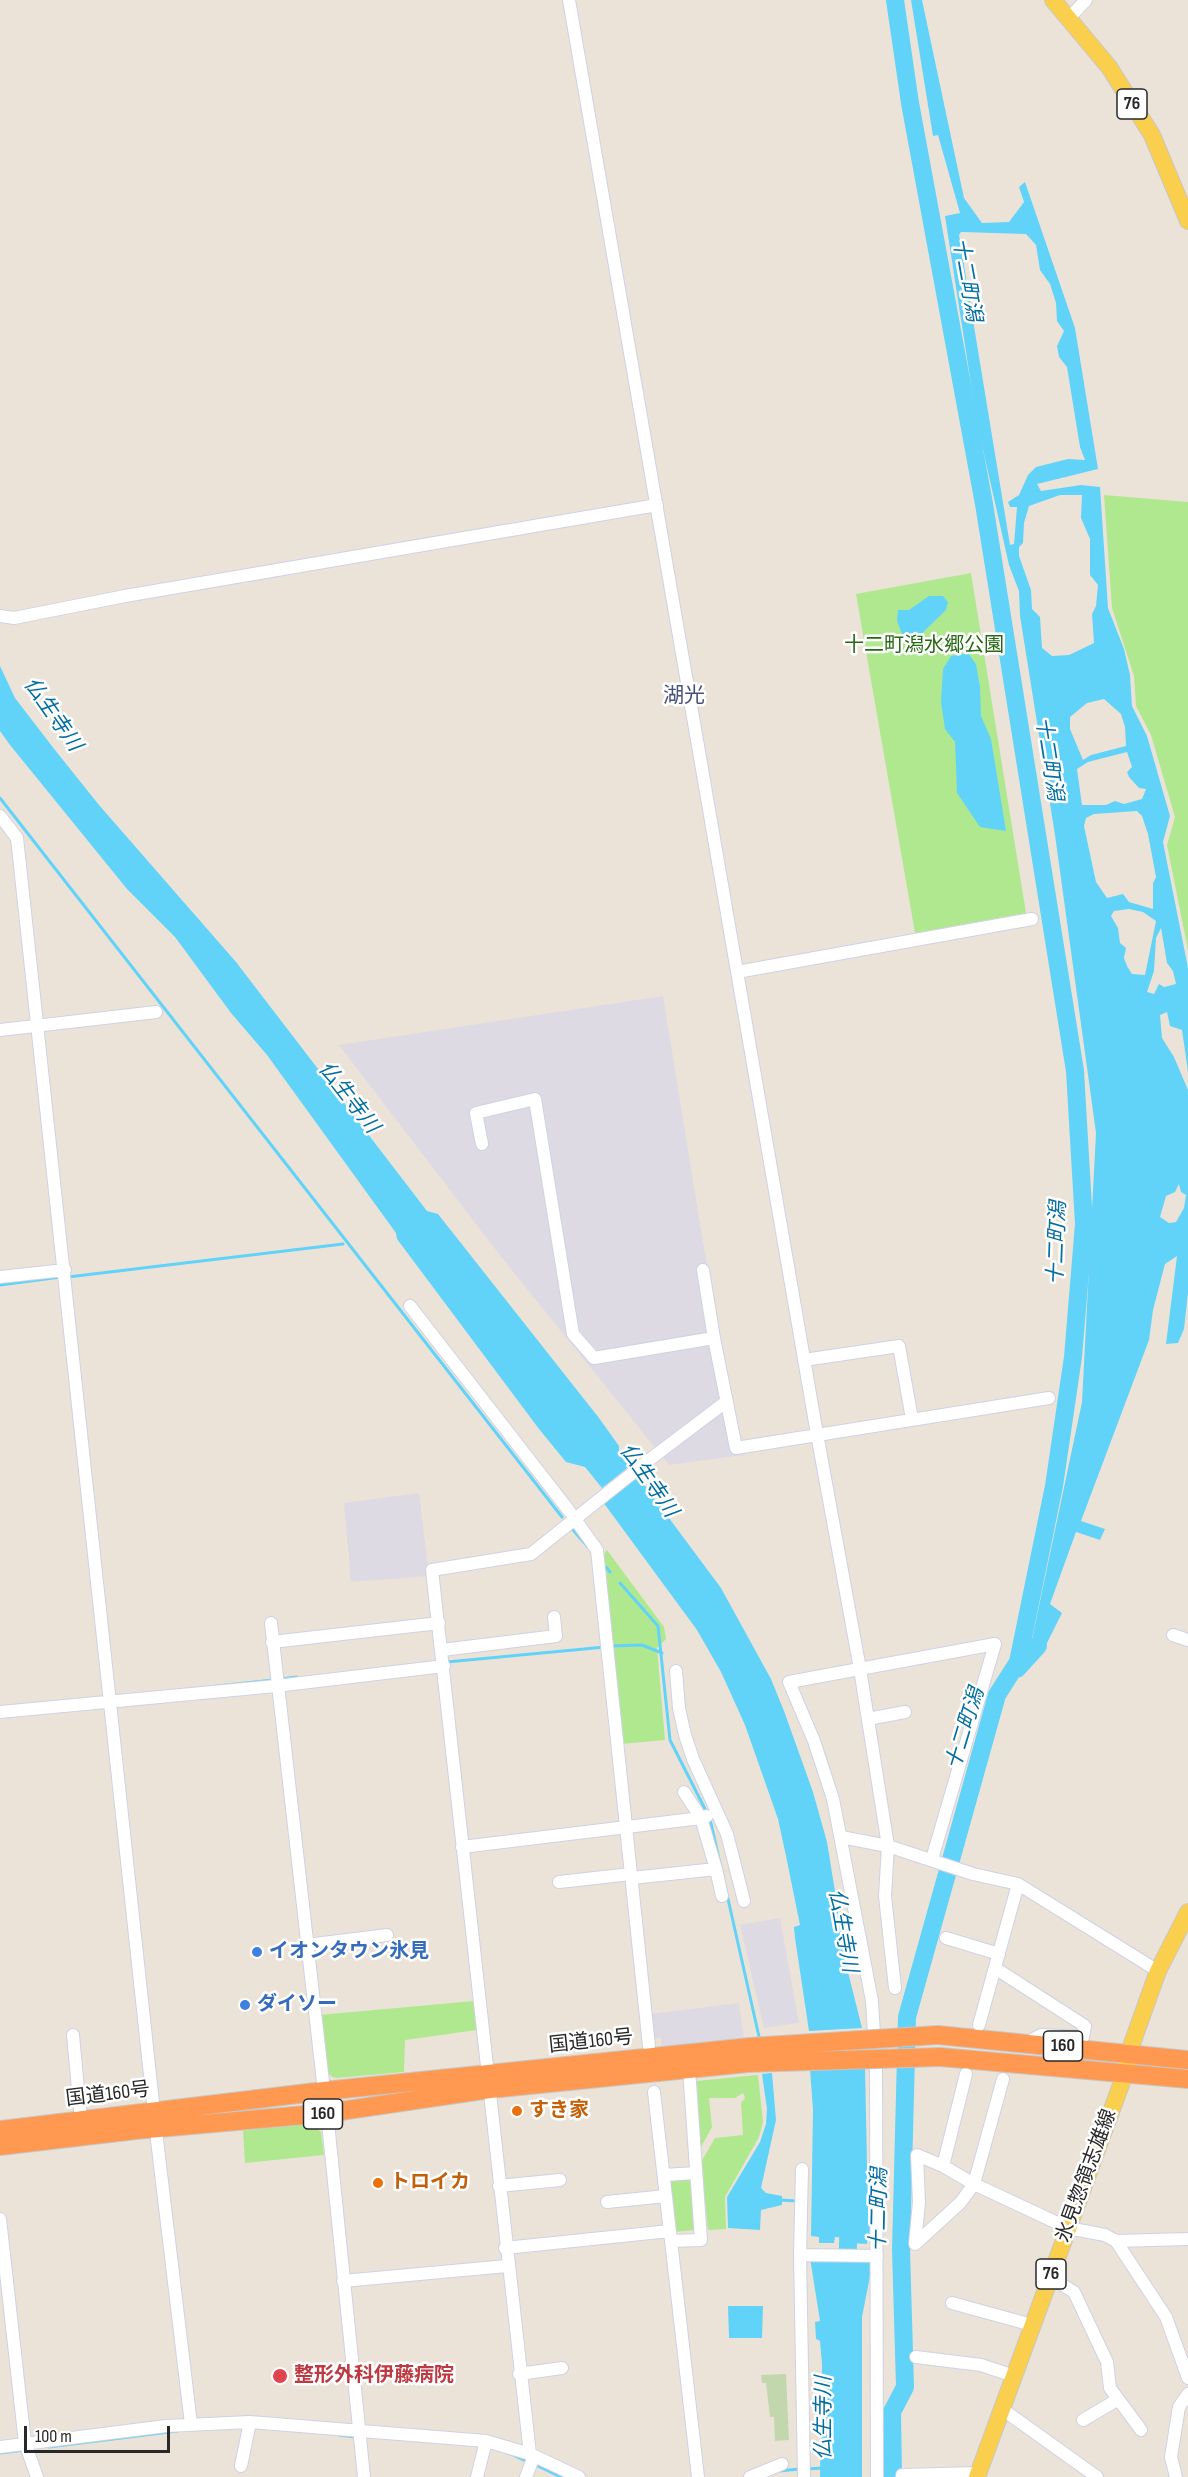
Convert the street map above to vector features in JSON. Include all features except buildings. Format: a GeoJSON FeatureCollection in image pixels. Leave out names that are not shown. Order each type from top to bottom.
{"type":"FeatureCollection","features":[{"type":"Feature","properties":{"kind":"highway","name":"国道160号"},"geometry":{"type":"LineString","coordinates":[[0,2130],[81,2121],[327,2113],[489,2082],[938,2035],[1129,2052],[1188,2060]]}},
{"type":"Feature","properties":{"kind":"highway","name":"国道160号"},"geometry":{"type":"LineString","coordinates":[[0,2146],[324,2091],[689,2069],[749,2055],[939,2057],[1188,2079]]}},
{"type":"Feature","properties":{"kind":"main road","name":"76"},"geometry":{"type":"LineString","coordinates":[[1053,0],[1109,67],[1152,135],[1188,221]]}},
{"type":"Feature","properties":{"kind":"main road","name":"氷見惣領志雄線"},"geometry":{"type":"LineString","coordinates":[[978,2475],[1126,2072],[1129,2052],[1158,1971],[1188,1912]]}},
{"type":"Feature","properties":{"kind":"street"},"geometry":{"type":"LineString","coordinates":[[569,0],[804,1360],[860,1669],[888,1846],[885,1896],[895,1988]]}},
{"type":"Feature","properties":{"kind":"street"},"geometry":{"type":"LineString","coordinates":[[1068,19],[1086,0]]}},
{"type":"Feature","properties":{"kind":"street"},"geometry":{"type":"LineString","coordinates":[[0,616],[14,618],[125,596],[657,505]]}},
{"type":"Feature","properties":{"kind":"street"},"geometry":{"type":"LineString","coordinates":[[0,816],[17,838],[155,2120],[191,2424]]}},
{"type":"Feature","properties":{"kind":"street"},"geometry":{"type":"LineString","coordinates":[[737,972],[1032,919]]}},
{"type":"Feature","properties":{"kind":"street"},"geometry":{"type":"LineString","coordinates":[[0,1030],[156,1012]]}},
{"type":"Feature","properties":{"kind":"street"},"geometry":{"type":"LineString","coordinates":[[482,1144],[476,1113],[535,1099],[573,1334],[594,1358],[714,1338]]}},
{"type":"Feature","properties":{"kind":"street"},"geometry":{"type":"LineString","coordinates":[[0,1277],[65,1270]]}},
{"type":"Feature","properties":{"kind":"street"},"geometry":{"type":"LineString","coordinates":[[703,1270],[736,1448],[1049,1398]]}},
{"type":"Feature","properties":{"kind":"street"},"geometry":{"type":"LineString","coordinates":[[410,1306],[574,1517],[597,1550],[649,2046]]}},
{"type":"Feature","properties":{"kind":"street"},"geometry":{"type":"LineString","coordinates":[[804,1360],[899,1346],[912,1419]]}},
{"type":"Feature","properties":{"kind":"street"},"geometry":{"type":"LineString","coordinates":[[526,2477],[532,2455],[519,2374],[432,1569],[531,1554],[645,1462],[727,1401]]}},
{"type":"Feature","properties":{"kind":"street"},"geometry":{"type":"LineString","coordinates":[[442,1650],[556,1636],[554,1617]]}},
{"type":"Feature","properties":{"kind":"street"},"geometry":{"type":"LineString","coordinates":[[271,1623],[276,1686],[324,2091]]}},
{"type":"Feature","properties":{"kind":"street"},"geometry":{"type":"LineString","coordinates":[[272,1642],[439,1623]]}},
{"type":"Feature","properties":{"kind":"street"},"geometry":{"type":"LineString","coordinates":[[1173,1635],[1188,1640]]}},
{"type":"Feature","properties":{"kind":"street"},"geometry":{"type":"LineString","coordinates":[[877,2477],[877,2256],[872,2001],[833,1799],[814,1741],[789,1682],[994,1644],[932,1859]]}},
{"type":"Feature","properties":{"kind":"street"},"geometry":{"type":"LineString","coordinates":[[0,1712],[276,1686],[444,1666]]}},
{"type":"Feature","properties":{"kind":"street"},"geometry":{"type":"LineString","coordinates":[[676,1671],[679,1708],[685,1735],[693,1759],[727,1834],[744,1901]]}},
{"type":"Feature","properties":{"kind":"street"},"geometry":{"type":"LineString","coordinates":[[868,1719],[905,1712]]}},
{"type":"Feature","properties":{"kind":"street"},"geometry":{"type":"LineString","coordinates":[[684,1792],[701,1818],[722,1896]]}},
{"type":"Feature","properties":{"kind":"street"},"geometry":{"type":"LineString","coordinates":[[462,1847],[701,1818],[718,1810]]}},
{"type":"Feature","properties":{"kind":"street"},"geometry":{"type":"LineString","coordinates":[[841,1837],[888,1846],[973,1874],[1018,1884],[1158,1971]]}},
{"type":"Feature","properties":{"kind":"street"},"geometry":{"type":"LineString","coordinates":[[558,1882],[716,1869]]}},
{"type":"Feature","properties":{"kind":"street"},"geometry":{"type":"LineString","coordinates":[[979,2025],[1018,1884]]}},
{"type":"Feature","properties":{"kind":"street"},"geometry":{"type":"LineString","coordinates":[[307,1945],[387,1935]]}},
{"type":"Feature","properties":{"kind":"street"},"geometry":{"type":"LineString","coordinates":[[946,1938],[999,1954]]}},
{"type":"Feature","properties":{"kind":"street"},"geometry":{"type":"LineString","coordinates":[[994,1968],[1085,2026],[1083,2037],[1041,2036],[1025,2043]]}},
{"type":"Feature","properties":{"kind":"street"},"geometry":{"type":"LineString","coordinates":[[73,2035],[81,2121]]}},
{"type":"Feature","properties":{"kind":"street"},"geometry":{"type":"LineString","coordinates":[[506,2248],[670,2236],[701,2240],[689,2069]]}},
{"type":"Feature","properties":{"kind":"street"},"geometry":{"type":"LineString","coordinates":[[943,2166],[966,2074]]}},
{"type":"Feature","properties":{"kind":"street"},"geometry":{"type":"LineString","coordinates":[[1003,2079],[974,2184],[960,2203],[915,2244],[919,2202],[917,2155],[943,2166],[974,2184],[1068,2228],[1105,2235],[1116,2241],[1166,2318],[1188,2378]]}},
{"type":"Feature","properties":{"kind":"street"},"geometry":{"type":"LineString","coordinates":[[654,2092],[698,2477]]}},
{"type":"Feature","properties":{"kind":"street"},"geometry":{"type":"LineString","coordinates":[[327,2113],[357,2430],[364,2477]]}},
{"type":"Feature","properties":{"kind":"street"},"geometry":{"type":"LineString","coordinates":[[802,2169],[800,2255],[804,2477]]}},
{"type":"Feature","properties":{"kind":"street"},"geometry":{"type":"LineString","coordinates":[[664,2175],[696,2174]]}},
{"type":"Feature","properties":{"kind":"street"},"geometry":{"type":"LineString","coordinates":[[499,2186],[560,2180]]}},
{"type":"Feature","properties":{"kind":"street"},"geometry":{"type":"LineString","coordinates":[[607,2202],[666,2196]]}},
{"type":"Feature","properties":{"kind":"street"},"geometry":{"type":"LineString","coordinates":[[0,2219],[25,2443],[37,2477]]}},
{"type":"Feature","properties":{"kind":"street"},"geometry":{"type":"LineString","coordinates":[[1116,2241],[1188,2239]]}},
{"type":"Feature","properties":{"kind":"street"},"geometry":{"type":"LineString","coordinates":[[800,2255],[877,2256]]}},
{"type":"Feature","properties":{"kind":"street"},"geometry":{"type":"LineString","coordinates":[[343,2281],[507,2266]]}},
{"type":"Feature","properties":{"kind":"street"},"geometry":{"type":"LineString","coordinates":[[1050,2277],[1074,2292],[1107,2362],[1110,2388],[1141,2430]]}},
{"type":"Feature","properties":{"kind":"street"},"geometry":{"type":"LineString","coordinates":[[952,2303],[1032,2325]]}},
{"type":"Feature","properties":{"kind":"street"},"geometry":{"type":"LineString","coordinates":[[916,2357],[981,2365],[1014,2376]]}},
{"type":"Feature","properties":{"kind":"street"},"geometry":{"type":"LineString","coordinates":[[519,2374],[562,2368]]}},
{"type":"Feature","properties":{"kind":"street"},"geometry":{"type":"LineString","coordinates":[[1176,2477],[1171,2457],[1179,2406],[1188,2394]]}},
{"type":"Feature","properties":{"kind":"street"},"geometry":{"type":"LineString","coordinates":[[1083,2420],[1117,2400]]}},
{"type":"Feature","properties":{"kind":"street"},"geometry":{"type":"LineString","coordinates":[[1002,2409],[1097,2477]]}},
{"type":"Feature","properties":{"kind":"street"},"geometry":{"type":"LineString","coordinates":[[241,2466],[250,2421]]}},
{"type":"Feature","properties":{"kind":"street"},"geometry":{"type":"LineString","coordinates":[[0,2447],[191,2424],[250,2421],[486,2441],[532,2455],[579,2477]]}},
{"type":"Feature","properties":{"kind":"street"},"geometry":{"type":"LineString","coordinates":[[477,2477],[486,2441]]}},
{"type":"Feature","properties":{"kind":"street"},"geometry":{"type":"LineString","coordinates":[[750,2477],[782,2464]]}},
{"type":"Feature","properties":{"kind":"street"},"geometry":{"type":"LineString","coordinates":[[902,2475],[978,2475]]}},
{"type":"Feature","properties":{"kind":"shaded area"},"geometry":{"type":"Polygon","coordinates":[[[663,996],[703,1242],[743,1455],[669,1465],[502,1258],[339,1045],[663,996]]]}},
{"type":"Feature","properties":{"kind":"shaded area"},"geometry":{"type":"Polygon","coordinates":[[[419,1493],[429,1576],[351,1582],[344,1503],[419,1493]]]}},
{"type":"Feature","properties":{"kind":"shaded area"},"geometry":{"type":"Polygon","coordinates":[[[780,1918],[799,2023],[764,2028],[740,1925],[780,1918]]]}},
{"type":"Feature","properties":{"kind":"shaded area"},"geometry":{"type":"Polygon","coordinates":[[[739,2003],[744,2039],[661,2047],[661,2038],[652,2038],[650,2014],[739,2003]]]}},
{"type":"Feature","properties":{"kind":"green space"},"geometry":{"type":"Polygon","coordinates":[[[1104,495],[1188,502],[1188,950],[1167,845],[1175,817],[1151,735],[1136,706],[1134,676],[1112,608],[1104,495]]]}},
{"type":"Feature","properties":{"kind":"green space","name":"十二町潟水郷公園"},"geometry":{"type":"Polygon","coordinates":[[[971,573],[1026,913],[915,933],[856,594],[971,573]]]}},
{"type":"Feature","properties":{"kind":"green space"},"geometry":{"type":"Polygon","coordinates":[[[607,1550],[664,1627],[666,1639],[657,1648],[665,1740],[622,1744],[601,1558],[607,1550]]]}},
{"type":"Feature","properties":{"kind":"green space"},"geometry":{"type":"Polygon","coordinates":[[[474,2001],[477,2030],[405,2040],[404,2072],[337,2078],[332,2077],[327,2071],[319,2015],[474,2001]]]}},
{"type":"Feature","properties":{"kind":"green space"},"geometry":{"type":"Polygon","coordinates":[[[758,2075],[763,2122],[759,2137],[725,2197],[726,2229],[708,2230],[701,2162],[715,2138],[743,2135],[741,2103],[745,2098],[743,2093],[735,2098],[709,2098],[712,2127],[700,2149],[697,2081],[758,2075]]]}},
{"type":"Feature","properties":{"kind":"green space"},"geometry":{"type":"Polygon","coordinates":[[[300,2123],[311,2124],[321,2132],[324,2155],[245,2163],[243,2131],[300,2123]]]}},
{"type":"Feature","properties":{"kind":"green space"},"geometry":{"type":"Polygon","coordinates":[[[691,2177],[695,2230],[674,2232],[668,2180],[691,2177]]]}},
{"type":"Feature","properties":{"kind":"green space"},"geometry":{"type":"Polygon","coordinates":[[[786,2374],[789,2440],[775,2441],[774,2417],[770,2417],[766,2383],[762,2383],[761,2375],[786,2374]]]}},
{"type":"Feature","properties":{"kind":"water","name":"十二町潟"},"geometry":{"type":"Polygon","coordinates":[[[911,0],[922,0],[964,198],[982,223],[1009,222],[1024,202],[1019,187],[1025,182],[1075,328],[1098,469],[1037,484],[1041,491],[1081,485],[1100,487],[1108,608],[1124,649],[1130,675],[1132,706],[1147,736],[1170,816],[1163,842],[1188,968],[1188,1072],[1182,1030],[1170,1026],[1167,1012],[1160,1015],[1162,1038],[1174,1057],[1188,1090],[1188,1293],[1184,1329],[1178,1343],[1166,1344],[1177,1256],[1165,1264],[1153,1310],[1149,1340],[1081,1521],[1105,1529],[1100,1540],[1076,1532],[1050,1604],[1062,1613],[1045,1647],[1031,1644],[1082,1402],[1096,1133],[1055,835],[1020,616],[1019,591],[1009,565],[977,423],[945,216],[960,213],[938,135],[933,136],[911,0]],[[961,232],[959,235],[1010,545],[1014,544],[1017,507],[1010,507],[1008,502],[1019,495],[1028,475],[1036,467],[1068,459],[1085,460],[1080,447],[1067,367],[1059,357],[1057,346],[1064,331],[1057,321],[1056,303],[1050,284],[1040,270],[1036,245],[1026,234],[961,232]],[[1060,495],[1029,506],[1024,523],[1023,543],[1019,547],[1019,556],[1031,590],[1032,609],[1040,617],[1042,648],[1052,656],[1069,655],[1094,643],[1092,614],[1096,606],[1098,585],[1090,575],[1090,539],[1081,518],[1082,495],[1060,495]],[[1104,699],[1087,703],[1070,717],[1070,729],[1083,760],[1091,755],[1126,746],[1125,727],[1121,714],[1104,699]],[[1127,752],[1088,762],[1077,769],[1082,805],[1106,805],[1115,801],[1124,804],[1142,799],[1146,789],[1139,788],[1129,777],[1127,772],[1132,767],[1127,752]],[[1137,811],[1094,814],[1086,818],[1084,826],[1096,882],[1107,898],[1123,894],[1129,902],[1153,909],[1153,883],[1156,877],[1148,834],[1142,816],[1137,811]],[[1129,909],[1114,911],[1111,916],[1118,928],[1120,943],[1126,948],[1124,958],[1127,966],[1132,974],[1145,975],[1156,921],[1143,912],[1129,909]],[[1161,928],[1156,938],[1154,971],[1147,992],[1154,994],[1159,984],[1164,987],[1176,984],[1173,971],[1167,963],[1161,928]],[[1179,1184],[1175,1192],[1166,1196],[1160,1217],[1169,1223],[1176,1222],[1184,1208],[1186,1195],[1181,1192],[1179,1184]]]}},
{"type":"Feature","properties":{"kind":"water"},"geometry":{"type":"Polygon","coordinates":[[[929,596],[943,596],[948,602],[946,610],[914,641],[902,634],[897,621],[898,610],[909,610],[929,596]]]}},
{"type":"Feature","properties":{"kind":"water"},"geometry":{"type":"Polygon","coordinates":[[[968,653],[976,664],[981,716],[991,739],[1006,831],[980,827],[957,793],[955,742],[945,729],[941,702],[943,669],[951,656],[968,653]]]}},
{"type":"Feature","properties":{"kind":"water"},"geometry":{"type":"Polygon","coordinates":[[[0,666],[15,698],[55,750],[99,805],[236,962],[427,1211],[438,1214],[599,1418],[619,1446],[619,1453],[630,1466],[602,1488],[585,1467],[566,1462],[539,1429],[397,1239],[396,1233],[267,1055],[231,1013],[175,937],[127,889],[10,745],[0,731],[0,666]]]}},
{"type":"Feature","properties":{"kind":"water"},"geometry":{"type":"Polygon","coordinates":[[[637,1475],[721,1588],[771,1679],[813,1792],[827,1842],[848,1972],[862,2028],[809,2031],[794,1927],[800,1925],[786,1856],[778,1819],[745,1725],[721,1672],[697,1630],[603,1502],[637,1475]]]}},
{"type":"Feature","properties":{"kind":"water"},"geometry":{"type":"Polygon","coordinates":[[[865,2067],[868,2211],[871,2237],[868,2237],[867,2244],[851,2243],[851,2238],[835,2237],[834,2243],[819,2243],[819,2237],[811,2236],[813,2110],[810,2069],[865,2067]]]}},
{"type":"Feature","properties":{"kind":"water"},"geometry":{"type":"Polygon","coordinates":[[[772,2073],[776,2120],[761,2188],[766,2193],[782,2196],[782,2205],[761,2210],[760,2230],[728,2228],[727,2197],[760,2142],[766,2124],[767,2109],[762,2074],[772,2073]]]}},
{"type":"Feature","properties":{"kind":"water"},"geometry":{"type":"Polygon","coordinates":[[[810,2258],[871,2259],[871,2271],[862,2317],[862,2477],[820,2477],[822,2364],[820,2341],[816,2339],[815,2322],[820,2321],[810,2258]]]}},
{"type":"Feature","properties":{"kind":"water"},"geometry":{"type":"Polygon","coordinates":[[[728,2306],[763,2306],[762,2338],[729,2338],[728,2306]]]}},
{"type":"Feature","properties":{"kind":"waterway","name":"十二町潟"},"geometry":{"type":"LineString","coordinates":[[893,2477],[892,2412],[905,2387],[901,2249],[907,2017],[997,1695],[1018,1662],[1054,1486],[1073,1357],[1084,1224],[1075,1071],[984,504],[910,103],[895,0]]}},
{"type":"Feature","properties":{"kind":"waterway"},"geometry":{"type":"LineString","coordinates":[[0,798],[562,1517]]}},
{"type":"Feature","properties":{"kind":"waterway"},"geometry":{"type":"LineString","coordinates":[[68,1277],[343,1244]]}},
{"type":"Feature","properties":{"kind":"waterway"},"geometry":{"type":"LineString","coordinates":[[0,1285],[61,1277]]}},
{"type":"Feature","properties":{"kind":"waterway"},"geometry":{"type":"LineString","coordinates":[[573,1530],[588,1547]]}},
{"type":"Feature","properties":{"kind":"waterway"},"geometry":{"type":"LineString","coordinates":[[606,1567],[610,1572]]}},
{"type":"Feature","properties":{"kind":"waterway"},"geometry":{"type":"LineString","coordinates":[[620,1583],[658,1626],[670,1740],[707,1813]]}},
{"type":"Feature","properties":{"kind":"waterway"},"geometry":{"type":"LineString","coordinates":[[611,1646],[642,1645],[662,1653]]}},
{"type":"Feature","properties":{"kind":"waterway"},"geometry":{"type":"LineString","coordinates":[[1017,1669],[1038,1646]]}},
{"type":"Feature","properties":{"kind":"waterway"},"geometry":{"type":"LineString","coordinates":[[447,1662],[605,1647]]}},
{"type":"Feature","properties":{"kind":"waterway"},"geometry":{"type":"LineString","coordinates":[[280,1679],[297,1677]]}},
{"type":"Feature","properties":{"kind":"waterway"},"geometry":{"type":"LineString","coordinates":[[217,1686],[273,1680]]}},
{"type":"Feature","properties":{"kind":"waterway"},"geometry":{"type":"LineString","coordinates":[[710,1819],[760,2041]]}},
{"type":"Feature","properties":{"kind":"waterway"},"geometry":{"type":"LineString","coordinates":[[780,2200],[797,2201]]}},
{"type":"Feature","properties":{"kind":"waterway","name":"仏生寺川"},"geometry":{"type":"LineString","coordinates":[[847,2274],[849,2214]]}},
{"type":"Feature","properties":{"kind":"waterway"},"geometry":{"type":"LineString","coordinates":[[49,2447],[177,2431]]}},
{"type":"Feature","properties":{"kind":"waterway"},"geometry":{"type":"LineString","coordinates":[[339,2435],[356,2437]]}},
{"type":"Feature","properties":{"kind":"waterway"},"geometry":{"type":"LineString","coordinates":[[0,2453],[25,2450]]}},
{"type":"Feature","properties":{"kind":"waterway"},"geometry":{"type":"LineString","coordinates":[[511,2454],[530,2463]]}},
{"type":"Feature","properties":{"kind":"waterway"},"geometry":{"type":"LineString","coordinates":[[536,2465],[561,2477]]}},
{"type":"Feature","properties":{"kind":"waterway"},"geometry":{"type":"LineString","coordinates":[[806,2469],[823,2468]]}},
{"type":"Feature","properties":{"kind":"waterway"},"geometry":{"type":"LineString","coordinates":[[779,2471],[799,2469]]}},
{"type":"Feature","properties":{"kind":"place","name":"イオンタウン氷見"},"geometry":{"type":"Point","coordinates":[257,1952]}},
{"type":"Feature","properties":{"kind":"place","name":"ダイソー"},"geometry":{"type":"Point","coordinates":[245,2005]}},
{"type":"Feature","properties":{"kind":"place","name":"すき家"},"geometry":{"type":"Point","coordinates":[517,2111]}},
{"type":"Feature","properties":{"kind":"place","name":"トロイカ"},"geometry":{"type":"Point","coordinates":[378,2183]}},
{"type":"Feature","properties":{"kind":"place","name":"整形外科伊藤病院"},"geometry":{"type":"Point","coordinates":[280,2376]}},
{"type":"Feature","properties":{"kind":"district","name":"湖光"},"geometry":{"type":"Point","coordinates":[684,697]}}]}
